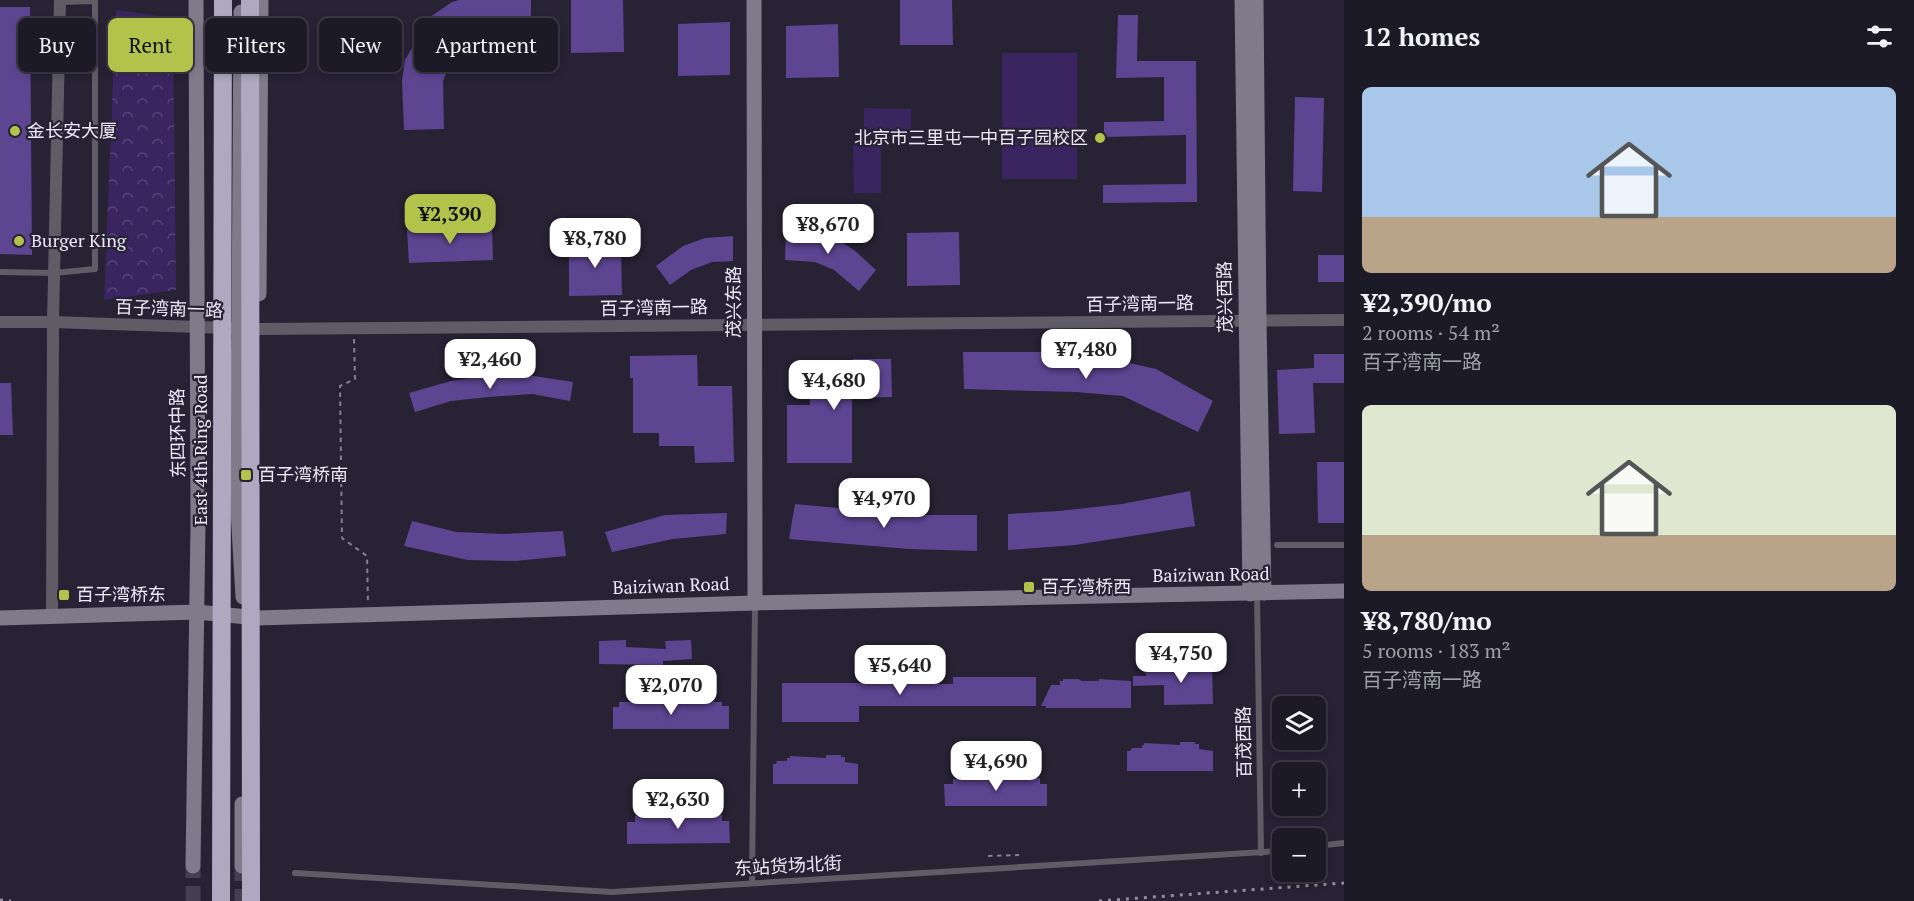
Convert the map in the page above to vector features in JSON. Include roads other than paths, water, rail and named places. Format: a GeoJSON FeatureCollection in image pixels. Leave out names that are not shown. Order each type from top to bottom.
{"type":"FeatureCollection","features":[{"type":"Feature","properties":{"kind":"highway","name":"East 4th Ring Road"},"geometry":{"type":"LineString","coordinates":[[221,901],[223,0]]}},
{"type":"Feature","properties":{"kind":"highway"},"geometry":{"type":"LineString","coordinates":[[250,0],[251,901]]}},
{"type":"Feature","properties":{"kind":"main road","name":"东四环中路"},"geometry":{"type":"LineString","coordinates":[[194,866],[197,612],[196,0]]}},
{"type":"Feature","properties":{"kind":"main road","name":"东四环中路"},"geometry":{"type":"LineString","coordinates":[[216,0],[214,614],[222,865]]}},
{"type":"Feature","properties":{"kind":"main road"},"geometry":{"type":"LineString","coordinates":[[241,0],[236,475],[251,617]]}},
{"type":"Feature","properties":{"kind":"main road"},"geometry":{"type":"LineString","coordinates":[[249,865],[251,617],[259,329],[261,0]]}},
{"type":"Feature","properties":{"kind":"main road","name":"茂兴东路"},"geometry":{"type":"LineString","coordinates":[[754,0],[755,603]]}},
{"type":"Feature","properties":{"kind":"main road","name":"茂兴西路"},"geometry":{"type":"LineString","coordinates":[[1242,0],[1252,321],[1257,594]]}},
{"type":"Feature","properties":{"kind":"main road","name":"茂兴西路"},"geometry":{"type":"LineString","coordinates":[[1252,321],[1256,0]]}},
{"type":"Feature","properties":{"kind":"main road","name":"Baiziwan Road"},"geometry":{"type":"LineString","coordinates":[[0,618],[197,612],[251,617],[369,615],[755,603],[1344,591]]}},
{"type":"Feature","properties":{"kind":"street"},"geometry":{"type":"LineString","coordinates":[[52,616],[53,322],[60,1]]}},
{"type":"Feature","properties":{"kind":"street","name":"百子湾南一路"},"geometry":{"type":"LineString","coordinates":[[0,322],[215,329],[354,329],[1344,320]]}},
{"type":"Feature","properties":{"kind":"lane"},"geometry":{"type":"LineString","coordinates":[[0,272],[54,273],[95,269],[95,1],[60,1]]}},
{"type":"Feature","properties":{"kind":"lane"},"geometry":{"type":"LineString","coordinates":[[1277,545],[1344,545]]}},
{"type":"Feature","properties":{"kind":"lane","name":"百茂西路"},"geometry":{"type":"LineString","coordinates":[[1257,594],[1261,853]]}},
{"type":"Feature","properties":{"kind":"lane"},"geometry":{"type":"LineString","coordinates":[[752,883],[755,603]]}},
{"type":"Feature","properties":{"kind":"lane"},"geometry":{"type":"LineString","coordinates":[[1326,845],[1344,843]]}},
{"type":"Feature","properties":{"kind":"lane","name":"东站货场北街"},"geometry":{"type":"LineString","coordinates":[[295,873],[612,892],[1272,851]]}},
{"type":"Feature","properties":{"kind":"tunnel"},"geometry":{"type":"LineString","coordinates":[[193,866],[193,901]]}},
{"type":"Feature","properties":{"kind":"tunnel"},"geometry":{"type":"LineString","coordinates":[[242,866],[242,901]]}},
{"type":"Feature","properties":{"kind":"railway"},"geometry":{"type":"LineString","coordinates":[[1099,901],[1344,883]]}},
{"type":"Feature","properties":{"kind":"railway"},"geometry":{"type":"LineString","coordinates":[[0,900],[11,901]]}},
{"type":"Feature","properties":{"kind":"place","name":"金长安大厦"},"geometry":{"type":"Point","coordinates":[15,131]}},
{"type":"Feature","properties":{"kind":"place","name":"北京市三里屯一中百子园校区"},"geometry":{"type":"Point","coordinates":[1100,138]}},
{"type":"Feature","properties":{"kind":"place","name":"Burger King"},"geometry":{"type":"Point","coordinates":[19,241]}},
{"type":"Feature","properties":{"kind":"place","name":"百子湾桥南"},"geometry":{"type":"Point","coordinates":[246,475]}},
{"type":"Feature","properties":{"kind":"place","name":"百子湾桥西"},"geometry":{"type":"Point","coordinates":[1029,587]}},
{"type":"Feature","properties":{"kind":"place","name":"百子湾桥东"},"geometry":{"type":"Point","coordinates":[64,595]}}]}
